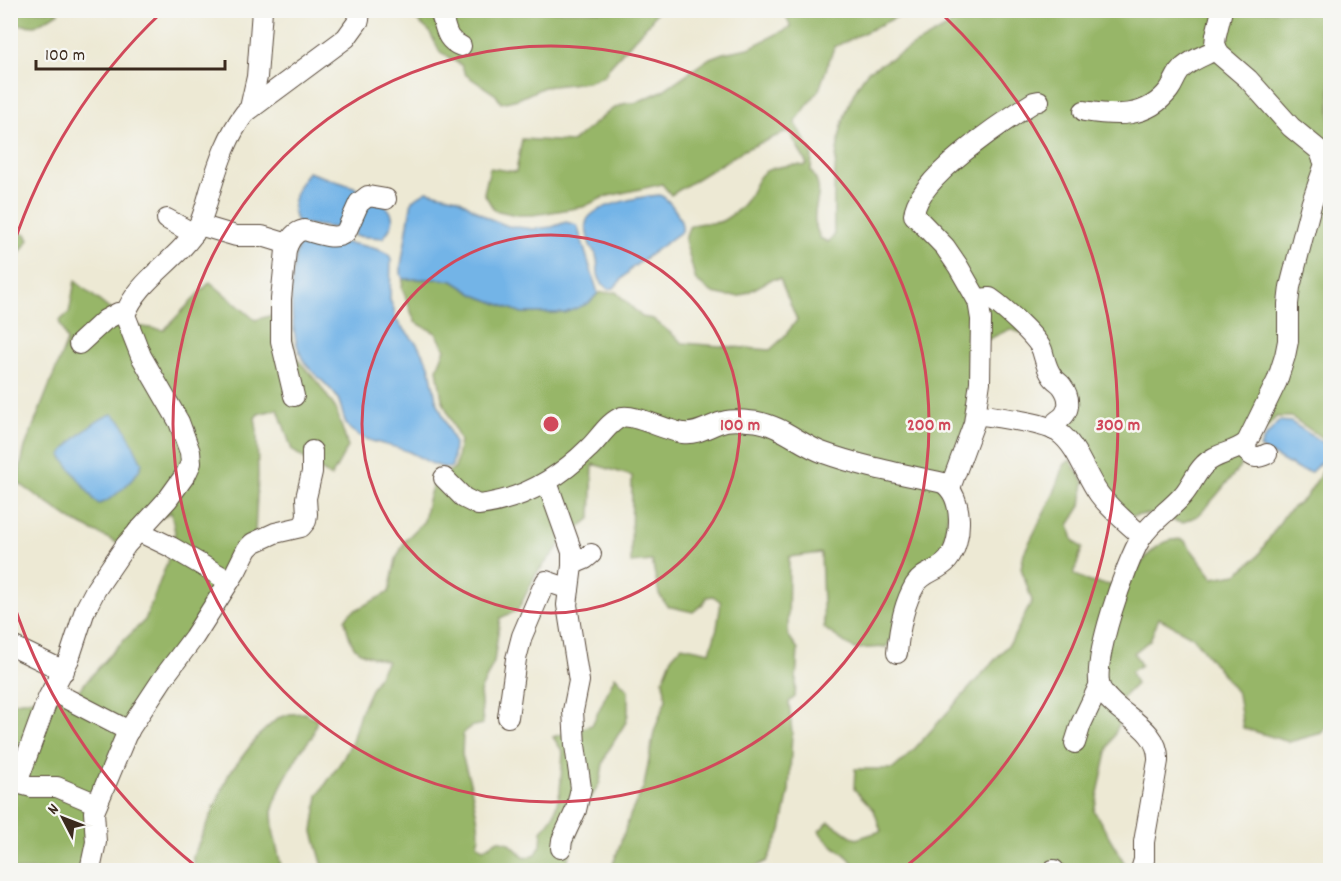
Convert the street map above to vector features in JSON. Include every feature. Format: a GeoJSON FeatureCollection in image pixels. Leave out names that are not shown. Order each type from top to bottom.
{"type":"FeatureCollection","features":[{"type":"Feature","properties":{"kind":"street"},"geometry":{"type":"LineString","coordinates":[[250,108],[257,77],[262,10]]}},
{"type":"Feature","properties":{"kind":"street"},"geometry":{"type":"LineString","coordinates":[[125,315],[138,293],[181,250],[196,229],[228,142],[238,123],[250,108],[346,38],[359,20],[360,10]]}},
{"type":"Feature","properties":{"kind":"street"},"geometry":{"type":"LineString","coordinates":[[439,10],[447,37],[461,46]]}},
{"type":"Feature","properties":{"kind":"street"},"geometry":{"type":"LineString","coordinates":[[1141,870],[1158,748],[1152,737],[1110,700],[1099,686],[1102,643],[1119,588],[1142,536],[1183,495],[1203,465],[1241,447],[1253,431],[1277,381],[1288,341],[1290,287],[1311,205],[1325,164],[1319,150],[1291,127],[1265,96],[1216,49],[1216,35],[1222,10]]}},
{"type":"Feature","properties":{"kind":"street"},"geometry":{"type":"LineString","coordinates":[[1084,111],[1116,116],[1142,110],[1168,90],[1185,65],[1216,49]]}},
{"type":"Feature","properties":{"kind":"street"},"geometry":{"type":"LineString","coordinates":[[950,488],[969,440],[976,414],[982,347],[981,319],[977,299],[958,266],[945,247],[914,215],[914,208],[926,187],[989,131],[1039,101]]}},
{"type":"Feature","properties":{"kind":"street"},"geometry":{"type":"LineString","coordinates":[[294,396],[281,341],[280,318],[288,244],[292,237],[304,230],[336,237],[342,236],[363,199],[369,196],[386,199]]}},
{"type":"Feature","properties":{"kind":"street"},"geometry":{"type":"LineString","coordinates":[[167,219],[196,229],[236,236],[262,236],[288,244]]}},
{"type":"Feature","properties":{"kind":"street"},"geometry":{"type":"LineString","coordinates":[[977,299],[990,298],[1004,309],[1042,349],[1044,361],[1052,376],[1068,396],[1065,416],[1057,421],[1054,430]]}},
{"type":"Feature","properties":{"kind":"street"},"geometry":{"type":"LineString","coordinates":[[79,344],[105,320],[118,313],[125,315]]}},
{"type":"Feature","properties":{"kind":"street"},"geometry":{"type":"LineString","coordinates":[[97,804],[57,787],[32,787],[17,783],[33,735],[52,691],[64,671],[91,599],[114,561],[168,499],[186,474],[191,457],[179,422],[141,356],[125,315]]}},
{"type":"Feature","properties":{"kind":"street"},"geometry":{"type":"LineString","coordinates":[[976,414],[1054,430],[1074,451],[1108,506],[1142,536]]}},
{"type":"Feature","properties":{"kind":"street"},"geometry":{"type":"LineString","coordinates":[[444,478],[464,498],[478,505],[517,496],[546,482],[573,463],[619,418],[631,416],[666,430],[684,433],[695,433],[725,421],[759,422],[771,425],[804,445],[861,465],[943,483],[950,488],[956,498],[957,538],[953,552],[942,566],[921,577],[913,588],[905,607],[897,653]]}},
{"type":"Feature","properties":{"kind":"street"},"geometry":{"type":"LineString","coordinates":[[1241,447],[1254,458],[1267,454]]}},
{"type":"Feature","properties":{"kind":"street"},"geometry":{"type":"LineString","coordinates":[[90,870],[94,857],[94,812],[129,731],[164,677],[194,637],[252,543],[275,532],[301,527],[306,521],[306,498],[312,472],[312,452]]}},
{"type":"Feature","properties":{"kind":"street"},"geometry":{"type":"LineString","coordinates":[[546,482],[568,540],[573,564],[567,605],[579,681],[573,711],[581,788],[576,810],[562,840],[561,848]]}},
{"type":"Feature","properties":{"kind":"street"},"geometry":{"type":"LineString","coordinates":[[138,531],[171,547],[229,581]]}},
{"type":"Feature","properties":{"kind":"street"},"geometry":{"type":"LineString","coordinates":[[573,564],[591,554]]}},
{"type":"Feature","properties":{"kind":"street"},"geometry":{"type":"LineString","coordinates":[[508,717],[516,659],[522,636],[542,589],[546,581],[569,589]]}},
{"type":"Feature","properties":{"kind":"street"},"geometry":{"type":"LineString","coordinates":[[10,645],[64,671]]}},
{"type":"Feature","properties":{"kind":"street"},"geometry":{"type":"LineString","coordinates":[[1075,743],[1081,724],[1099,686]]}},
{"type":"Feature","properties":{"kind":"street"},"geometry":{"type":"LineString","coordinates":[[52,691],[129,731]]}},
{"type":"Feature","properties":{"kind":"green space"},"geometry":{"type":"Polygon","coordinates":[[[11,10],[58,11],[58,13],[35,26],[11,24],[11,10]]]}},
{"type":"Feature","properties":{"kind":"green space"},"geometry":{"type":"Polygon","coordinates":[[[409,11],[657,11],[604,76],[587,82],[544,87],[518,99],[501,103],[496,95],[466,75],[461,65],[440,52],[429,31],[409,11]]]}},
{"type":"Feature","properties":{"kind":"green space"},"geometry":{"type":"Polygon","coordinates":[[[784,11],[909,11],[834,47],[819,90],[795,122],[812,154],[811,171],[816,179],[819,192],[815,223],[820,238],[828,242],[834,236],[835,171],[841,128],[856,89],[868,71],[952,23],[954,13],[951,11],[1330,11],[1330,443],[1291,417],[1276,417],[1253,444],[1239,468],[1199,515],[1182,523],[1149,514],[1124,517],[1059,427],[1062,405],[1033,337],[1010,329],[974,346],[970,411],[952,479],[943,554],[904,623],[886,647],[854,649],[824,628],[821,553],[789,557],[788,635],[798,649],[795,697],[789,702],[792,733],[789,791],[781,831],[767,861],[749,870],[611,870],[631,813],[644,786],[654,732],[666,699],[663,680],[672,657],[682,646],[710,652],[721,602],[713,596],[707,597],[703,604],[693,612],[667,606],[659,594],[652,561],[631,563],[632,476],[593,464],[591,518],[566,538],[536,574],[518,610],[500,618],[494,662],[480,692],[483,724],[470,727],[463,734],[462,755],[478,821],[477,844],[483,849],[498,840],[509,843],[525,858],[536,854],[541,845],[542,831],[554,815],[560,792],[563,752],[553,737],[592,725],[615,676],[628,690],[626,722],[608,751],[600,782],[585,809],[568,859],[569,870],[324,870],[313,832],[318,795],[343,759],[352,741],[360,713],[387,661],[368,656],[357,650],[350,639],[345,620],[350,613],[389,592],[396,559],[405,541],[424,521],[435,477],[455,469],[460,441],[442,399],[437,369],[445,349],[436,333],[415,322],[402,288],[403,279],[453,281],[475,295],[522,313],[565,313],[595,297],[598,293],[616,292],[642,317],[653,319],[683,343],[770,350],[797,320],[780,279],[772,279],[741,296],[713,293],[696,281],[685,240],[689,227],[720,222],[736,211],[746,201],[763,173],[775,168],[807,164],[790,133],[786,132],[744,150],[671,195],[662,184],[604,197],[583,207],[533,215],[516,215],[494,210],[484,193],[490,168],[516,172],[522,139],[572,142],[611,110],[626,103],[635,103],[662,91],[710,58],[749,48],[791,27],[784,11]]]}},
{"type":"Feature","properties":{"kind":"green space"},"geometry":{"type":"Polygon","coordinates":[[[11,229],[26,234],[29,240],[11,265],[11,229]]]}},
{"type":"Feature","properties":{"kind":"green space"},"geometry":{"type":"Polygon","coordinates":[[[75,281],[129,325],[164,330],[210,282],[255,320],[284,312],[297,359],[319,384],[336,409],[348,447],[331,477],[292,450],[278,409],[258,414],[255,418],[258,476],[255,533],[203,614],[89,817],[80,870],[11,870],[11,703],[78,691],[117,647],[145,620],[167,563],[175,532],[171,512],[117,543],[73,521],[17,482],[25,447],[67,341],[59,321],[69,313],[75,281]]]}},
{"type":"Feature","properties":{"kind":"green space"},"geometry":{"type":"Polygon","coordinates":[[[1070,460],[1084,482],[1081,506],[1069,525],[1073,540],[1082,548],[1074,574],[1089,582],[1126,587],[1149,554],[1165,542],[1174,540],[1184,540],[1213,578],[1237,574],[1257,557],[1286,513],[1306,497],[1330,460],[1330,722],[1322,733],[1289,742],[1243,728],[1238,694],[1193,637],[1159,618],[1150,640],[1134,653],[1141,665],[1131,672],[1136,684],[1121,699],[1126,710],[1108,748],[1094,811],[1125,864],[1124,870],[856,870],[849,858],[828,842],[819,831],[829,822],[856,839],[881,831],[874,810],[854,789],[855,769],[893,769],[909,755],[1011,642],[1032,601],[1021,568],[1024,553],[1054,493],[1064,465],[1070,460]]]}},
{"type":"Feature","properties":{"kind":"green space"},"geometry":{"type":"Polygon","coordinates":[[[305,713],[317,720],[312,737],[301,750],[281,786],[272,811],[273,830],[282,870],[193,870],[193,856],[229,774],[258,736],[278,718],[305,713]]]}},
{"type":"Feature","properties":{"kind":"water"},"geometry":{"type":"Polygon","coordinates":[[[308,172],[358,190],[343,229],[298,223],[293,204],[300,184],[308,172]]]}},
{"type":"Feature","properties":{"kind":"water"},"geometry":{"type":"Polygon","coordinates":[[[427,191],[457,198],[488,218],[508,226],[533,229],[552,227],[566,222],[577,225],[598,293],[589,303],[565,313],[522,313],[475,295],[453,281],[403,279],[401,266],[412,200],[427,191]]]}},
{"type":"Feature","properties":{"kind":"water"},"geometry":{"type":"Polygon","coordinates":[[[660,195],[676,211],[681,221],[682,231],[632,268],[614,288],[608,289],[598,276],[596,254],[591,248],[586,230],[588,218],[595,212],[617,203],[660,195]]]}},
{"type":"Feature","properties":{"kind":"water"},"geometry":{"type":"Polygon","coordinates":[[[382,203],[390,211],[393,219],[383,238],[354,236],[363,205],[382,203]]]}},
{"type":"Feature","properties":{"kind":"water"},"geometry":{"type":"Polygon","coordinates":[[[302,239],[371,247],[389,255],[391,259],[390,300],[395,319],[417,344],[429,365],[436,399],[454,442],[452,466],[449,468],[432,464],[407,451],[371,441],[351,430],[346,423],[337,397],[305,363],[295,337],[292,301],[294,266],[302,239]]]}},
{"type":"Feature","properties":{"kind":"water"},"geometry":{"type":"Polygon","coordinates":[[[112,414],[122,422],[142,463],[124,487],[99,504],[61,456],[84,432],[99,420],[112,414]]]}},
{"type":"Feature","properties":{"kind":"water"},"geometry":{"type":"Polygon","coordinates":[[[1279,421],[1291,422],[1328,446],[1329,454],[1311,472],[1299,470],[1260,448],[1264,439],[1279,421]]]}}]}
